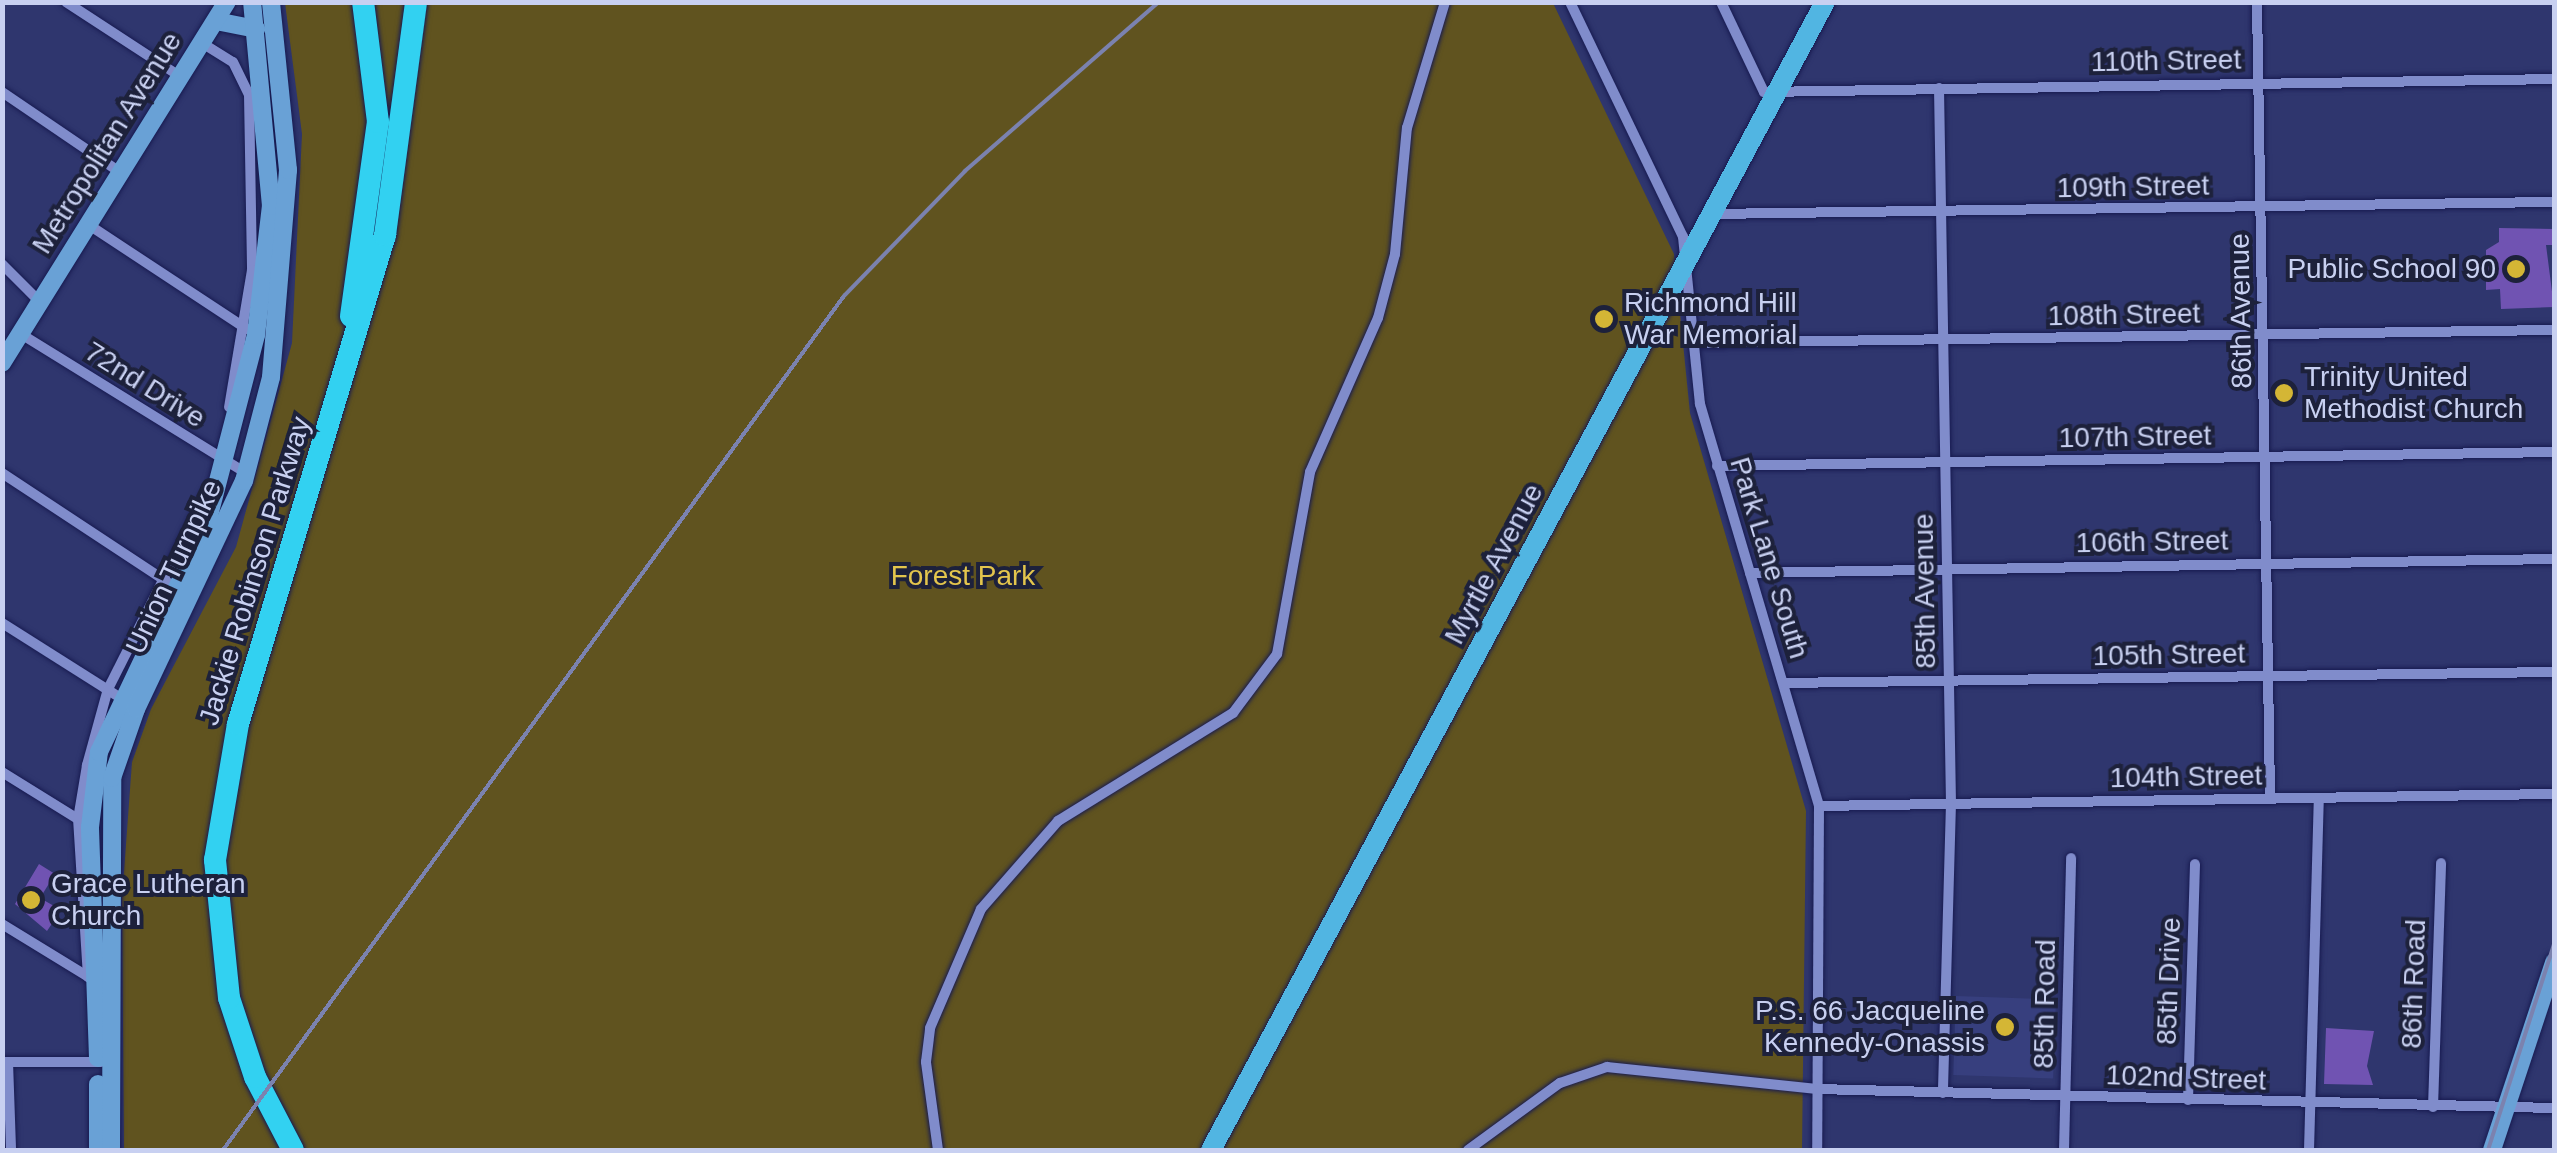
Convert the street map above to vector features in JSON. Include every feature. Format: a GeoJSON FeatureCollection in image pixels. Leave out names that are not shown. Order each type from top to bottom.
{"type":"FeatureCollection","features":[{"type":"Feature","properties":{"kind":"highway"},"geometry":{"type":"LineString","coordinates":[[351,316],[377,129],[362,2]]}},
{"type":"Feature","properties":{"kind":"highway","name":"Jackie Robinson Parkway"},"geometry":{"type":"LineString","coordinates":[[277,1150],[246,1090],[216,998],[203,873],[207,804],[223,726],[351,316],[388,142],[402,2]]}},
{"type":"Feature","properties":{"kind":"highway","name":"Jackie Robinson Parkway"},"geometry":{"type":"LineString","coordinates":[[293,1150],[256,1077],[230,998],[214,860],[238,724],[360,338],[410,73],[416,2]]}},
{"type":"Feature","properties":{"kind":"highway"},"geometry":{"type":"LineString","coordinates":[[410,73],[427,2]]}},
{"type":"Feature","properties":{"kind":"main road","name":"Metropolitan Avenue"},"geometry":{"type":"LineString","coordinates":[[2,364],[227,2]]}},
{"type":"Feature","properties":{"kind":"main road","name":"Union Turnpike"},"geometry":{"type":"LineString","coordinates":[[110,1150],[104,1062],[92,979],[84,823],[99,752],[223,461],[250,330],[271,206],[252,2]]}},
{"type":"Feature","properties":{"kind":"main road","name":"Union Turnpike"},"geometry":{"type":"LineString","coordinates":[[98,1150],[104,1062],[106,816],[122,698],[198,592],[246,473],[272,377],[284,284],[288,170],[270,2]]}},
{"type":"Feature","properties":{"kind":"main road","name":"Myrtle Avenue"},"geometry":{"type":"LineString","coordinates":[[1211,1150],[1824,4]]}},
{"type":"Feature","properties":{"kind":"main road"},"geometry":{"type":"LineString","coordinates":[[216,21],[256,29]]}},
{"type":"Feature","properties":{"kind":"main road"},"geometry":{"type":"LineString","coordinates":[[2492,1150],[2554,962]]}},
{"type":"Feature","properties":{"kind":"street"},"geometry":{"type":"LineString","coordinates":[[66,2],[181,77]]}},
{"type":"Feature","properties":{"kind":"street"},"geometry":{"type":"LineString","coordinates":[[938,1150],[926,1062],[930,1028],[941,988],[981,909],[1058,822],[1232,713],[1277,654],[1310,472],[1378,318],[1396,254],[1407,128],[1445,2]]}},
{"type":"Feature","properties":{"kind":"street","name":"Park Lane South"},"geometry":{"type":"LineString","coordinates":[[1570,2],[1688,260],[1694,343],[1716,466],[1819,806],[1817,1150]]}},
{"type":"Feature","properties":{"kind":"street"},"geometry":{"type":"LineString","coordinates":[[1721,2],[1764,92],[1779,90]]}},
{"type":"Feature","properties":{"kind":"street","name":"86th Avenue"},"geometry":{"type":"LineString","coordinates":[[2258,2],[2270,798]]}},
{"type":"Feature","properties":{"kind":"street","name":"Union Turnpike"},"geometry":{"type":"LineString","coordinates":[[202,42],[232,62],[249,95],[255,182],[250,330]]}},
{"type":"Feature","properties":{"kind":"street","name":"110th Street"},"geometry":{"type":"LineString","coordinates":[[1779,90],[2554,79]]}},
{"type":"Feature","properties":{"kind":"street","name":"85th Avenue"},"geometry":{"type":"LineString","coordinates":[[1939,88],[1951,804],[1943,1094]]}},
{"type":"Feature","properties":{"kind":"street"},"geometry":{"type":"LineString","coordinates":[[2,92],[121,173]]}},
{"type":"Feature","properties":{"kind":"street","name":"109th Street"},"geometry":{"type":"LineString","coordinates":[[1711,214],[2554,202]]}},
{"type":"Feature","properties":{"kind":"street"},"geometry":{"type":"LineString","coordinates":[[88,226],[250,330]]}},
{"type":"Feature","properties":{"kind":"street"},"geometry":{"type":"LineString","coordinates":[[2,264],[40,302]]}},
{"type":"Feature","properties":{"kind":"street","name":"108th Street"},"geometry":{"type":"LineString","coordinates":[[1694,343],[2554,330]]}},
{"type":"Feature","properties":{"kind":"street","name":"72nd Drive"},"geometry":{"type":"LineString","coordinates":[[20,334],[246,473]]}},
{"type":"Feature","properties":{"kind":"street","name":"107th Street"},"geometry":{"type":"LineString","coordinates":[[1716,466],[2554,452]]}},
{"type":"Feature","properties":{"kind":"street"},"geometry":{"type":"LineString","coordinates":[[2,474],[172,585]]}},
{"type":"Feature","properties":{"kind":"street","name":"106th Street"},"geometry":{"type":"LineString","coordinates":[[1750,573],[2554,560]]}},
{"type":"Feature","properties":{"kind":"street"},"geometry":{"type":"LineString","coordinates":[[2,624],[122,698]]}},
{"type":"Feature","properties":{"kind":"street","name":"105th Street"},"geometry":{"type":"LineString","coordinates":[[1784,683],[2554,672]]}},
{"type":"Feature","properties":{"kind":"street"},"geometry":{"type":"LineString","coordinates":[[2,772],[84,823]]}},
{"type":"Feature","properties":{"kind":"street","name":"104th Street"},"geometry":{"type":"LineString","coordinates":[[1819,806],[2554,794]]}},
{"type":"Feature","properties":{"kind":"street"},"geometry":{"type":"LineString","coordinates":[[2310,1150],[2319,798]]}},
{"type":"Feature","properties":{"kind":"street","name":"85th Road"},"geometry":{"type":"LineString","coordinates":[[2064,1150],[2071,858]]}},
{"type":"Feature","properties":{"kind":"street","name":"86th Road"},"geometry":{"type":"LineString","coordinates":[[2433,1107],[2440,863]]}},
{"type":"Feature","properties":{"kind":"street","name":"85th Drive"},"geometry":{"type":"LineString","coordinates":[[2188,1100],[2195,864]]}},
{"type":"Feature","properties":{"kind":"street"},"geometry":{"type":"LineString","coordinates":[[2,924],[92,979]]}},
{"type":"Feature","properties":{"kind":"street"},"geometry":{"type":"LineString","coordinates":[[11,1150],[5,1062],[104,1062]]}},
{"type":"Feature","properties":{"kind":"street","name":"102nd Street"},"geometry":{"type":"LineString","coordinates":[[1468,1150],[1560,1083],[1607,1067],[1817,1089],[2554,1108]]}},
{"type":"Feature","properties":{"kind":"shaded area","name":"P.S. 66 Jacqueline Kennedy-Onassis"},"geometry":{"type":"Polygon","coordinates":[[[1956,996],[2056,999],[2053,1078],[1953,1075],[1956,996]]]}},
{"type":"Feature","properties":{"kind":"green space","name":"Forest Park"},"geometry":{"type":"Polygon","coordinates":[[[285,3],[1553,3],[1674,254],[1690,413],[1806,811],[1802,1150],[124,1150],[122,899],[132,762],[151,709],[236,547],[292,343],[302,134],[285,3]]]}},
{"type":"Feature","properties":{"kind":"building","name":"Public School 90"},"geometry":{"type":"Polygon","coordinates":[[[2499,228],[2554,229],[2554,245],[2546,245],[2554,307],[2501,309],[2500,289],[2486,290],[2486,250],[2499,242],[2499,228]]]}},
{"type":"Feature","properties":{"kind":"building","name":"Grace Lutheran Church"},"geometry":{"type":"Polygon","coordinates":[[[39,864],[55,874],[40,898],[61,910],[47,931],[15,904],[39,864]]]}},
{"type":"Feature","properties":{"kind":"building"},"geometry":{"type":"Polygon","coordinates":[[[2326,1028],[2374,1031],[2367,1066],[2373,1085],[2324,1084],[2326,1028]]]}},
{"type":"Feature","properties":{"kind":"railway"},"geometry":{"type":"LineString","coordinates":[[223,1150],[844,296],[965,171],[1159,2]]}},
{"type":"Feature","properties":{"kind":"railway"},"geometry":{"type":"LineString","coordinates":[[2488,1150],[2554,944]]}},
{"type":"Feature","properties":{"kind":"place","name":"Public School 90"},"geometry":{"type":"Point","coordinates":[2516,269]}},
{"type":"Feature","properties":{"kind":"place","name":"Richmond Hill War Memorial"},"geometry":{"type":"Point","coordinates":[1604,319]}},
{"type":"Feature","properties":{"kind":"place","name":"Trinity United Methodist Church"},"geometry":{"type":"Point","coordinates":[2284,393]}},
{"type":"Feature","properties":{"kind":"place","name":"Grace Lutheran Church"},"geometry":{"type":"Point","coordinates":[31,900]}},
{"type":"Feature","properties":{"kind":"place","name":"P.S. 66 Jacqueline Kennedy-Onassis"},"geometry":{"type":"Point","coordinates":[2005,1027]}}]}
